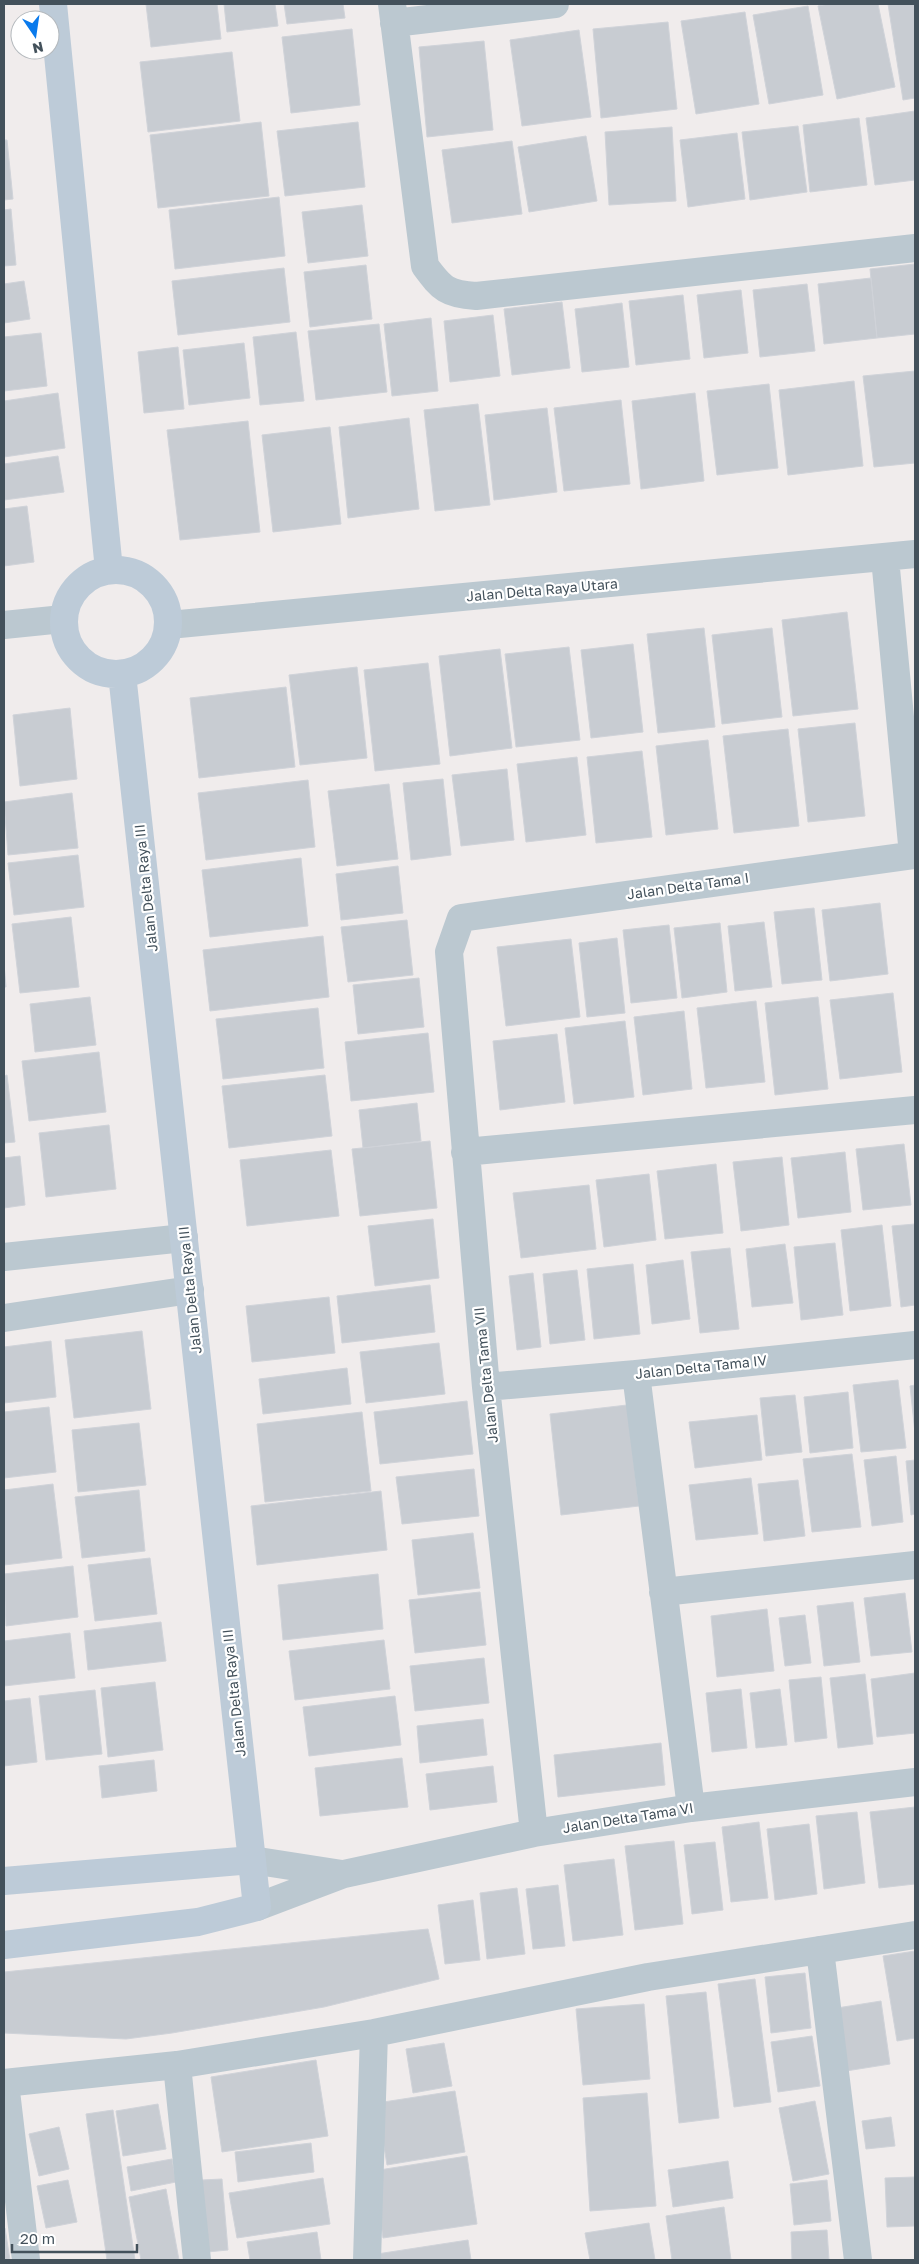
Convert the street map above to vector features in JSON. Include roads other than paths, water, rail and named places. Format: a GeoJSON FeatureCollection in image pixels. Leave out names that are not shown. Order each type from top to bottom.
{"type":"FeatureCollection","features":[{"type":"Feature","properties":{"kind":"street"},"geometry":{"type":"LineString","coordinates":[[53,4],[110,570]]}},
{"type":"Feature","properties":{"kind":"street"},"geometry":{"type":"LineString","coordinates":[[555,4],[393,13],[425,266],[437,283],[455,295],[476,296],[915,248]]}},
{"type":"Feature","properties":{"kind":"street","name":"Jalan Delta Raya Utara"},"geometry":{"type":"LineString","coordinates":[[169,625],[915,554]]}},
{"type":"Feature","properties":{"kind":"street"},"geometry":{"type":"LineString","coordinates":[[885,558],[914,855]]}},
{"type":"Feature","properties":{"kind":"street"},"geometry":{"type":"LineString","coordinates":[[110,570],[128,571],[144,578],[158,591],[166,606],[169,625],[164,642],[154,658],[139,668],[122,674],[104,673],[86,666],[74,653],[65,637],[63,619],[67,601],[77,586],[92,575],[110,570]]}},
{"type":"Feature","properties":{"kind":"street"},"geometry":{"type":"LineString","coordinates":[[4,625],[63,619]]}},
{"type":"Feature","properties":{"kind":"street","name":"Jalan Delta Raya III"},"geometry":{"type":"LineString","coordinates":[[122,674],[257,1907]]}},
{"type":"Feature","properties":{"kind":"street","name":"Jalan Delta Tama I"},"geometry":{"type":"LineString","coordinates":[[460,918],[914,855]]}},
{"type":"Feature","properties":{"kind":"street","name":"Jalan Delta Tama VII"},"geometry":{"type":"LineString","coordinates":[[460,918],[449,952],[465,1152],[486,1387],[534,1833]]}},
{"type":"Feature","properties":{"kind":"street"},"geometry":{"type":"LineString","coordinates":[[465,1152],[915,1110]]}},
{"type":"Feature","properties":{"kind":"street"},"geometry":{"type":"LineString","coordinates":[[4,1258],[184,1238]]}},
{"type":"Feature","properties":{"kind":"street"},"geometry":{"type":"LineString","coordinates":[[4,1318],[190,1290]]}},
{"type":"Feature","properties":{"kind":"street","name":"Jalan Delta Tama IV"},"geometry":{"type":"LineString","coordinates":[[486,1387],[636,1374],[915,1345]]}},
{"type":"Feature","properties":{"kind":"street"},"geometry":{"type":"LineString","coordinates":[[636,1374],[691,1808]]}},
{"type":"Feature","properties":{"kind":"street"},"geometry":{"type":"LineString","coordinates":[[663,1592],[915,1565]]}},
{"type":"Feature","properties":{"kind":"street","name":"Jalan Delta Tama VI"},"geometry":{"type":"LineString","coordinates":[[257,1907],[344,1874],[534,1833],[691,1808],[915,1782]]}},
{"type":"Feature","properties":{"kind":"street"},"geometry":{"type":"LineString","coordinates":[[4,1880],[252,1860]]}},
{"type":"Feature","properties":{"kind":"street","name":"Jalan Delta Tama VI"},"geometry":{"type":"LineString","coordinates":[[252,1860],[344,1874]]}},
{"type":"Feature","properties":{"kind":"street"},"geometry":{"type":"LineString","coordinates":[[4,1945],[198,1922],[257,1907]]}},
{"type":"Feature","properties":{"kind":"street"},"geometry":{"type":"LineString","coordinates":[[26,2260],[4,2083],[177,2065],[374,2034],[648,1977],[915,1935]]}},
{"type":"Feature","properties":{"kind":"street"},"geometry":{"type":"LineString","coordinates":[[820,1950],[858,2260]]}},
{"type":"Feature","properties":{"kind":"street"},"geometry":{"type":"LineString","coordinates":[[367,2260],[374,2034]]}},
{"type":"Feature","properties":{"kind":"street"},"geometry":{"type":"LineString","coordinates":[[177,2065],[197,2260]]}}]}
